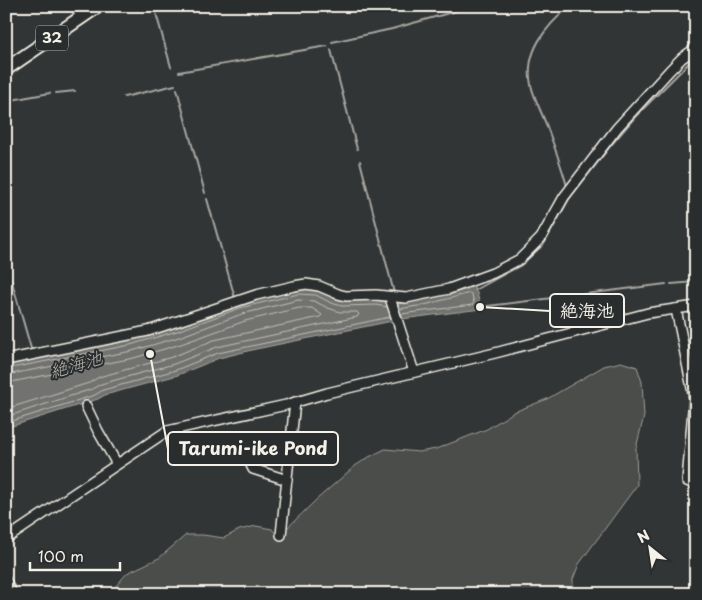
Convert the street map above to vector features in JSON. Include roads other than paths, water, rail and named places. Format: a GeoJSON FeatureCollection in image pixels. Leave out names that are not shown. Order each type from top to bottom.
{"type":"FeatureCollection","features":[{"type":"Feature","properties":{"kind":"highway","name":"32"},"geometry":{"type":"LineString","coordinates":[[6,70],[98,6]]}},
{"type":"Feature","properties":{"kind":"highway","name":"32"},"geometry":{"type":"LineString","coordinates":[[6,60],[80,8]]}},
{"type":"Feature","properties":{"kind":"street"},"geometry":{"type":"LineString","coordinates":[[6,360],[148,332],[256,295],[294,286],[306,284],[319,286],[346,296],[376,295],[392,299],[449,290],[493,273],[520,259],[541,238],[564,197],[617,128],[670,70],[696,48]]}},
{"type":"Feature","properties":{"kind":"street"},"geometry":{"type":"LineString","coordinates":[[392,299],[414,372]]}},
{"type":"Feature","properties":{"kind":"street"},"geometry":{"type":"LineString","coordinates":[[6,539],[166,431],[295,402],[648,314],[696,306]]}},
{"type":"Feature","properties":{"kind":"street"},"geometry":{"type":"LineString","coordinates":[[676,309],[694,398],[687,481],[696,485]]}},
{"type":"Feature","properties":{"kind":"street"},"geometry":{"type":"LineString","coordinates":[[281,535],[295,402]]}},
{"type":"Feature","properties":{"kind":"street"},"geometry":{"type":"LineString","coordinates":[[86,406],[117,464]]}},
{"type":"Feature","properties":{"kind":"street"},"geometry":{"type":"LineString","coordinates":[[253,452],[251,467],[287,480]]}},
{"type":"Feature","properties":{"kind":"street"},"geometry":{"type":"LineString","coordinates":[[6,582],[12,594]]}},
{"type":"Feature","properties":{"kind":"water"},"geometry":{"type":"Polygon","coordinates":[[[473,286],[481,309],[402,319],[219,358],[178,375],[105,395],[98,399],[6,428],[6,364],[129,340],[176,326],[239,303],[297,289],[318,290],[343,301],[376,300],[398,304],[465,290],[473,286]]]}},
{"type":"Feature","properties":{"kind":"waterway"},"geometry":{"type":"LineString","coordinates":[[154,6],[171,67]]}},
{"type":"Feature","properties":{"kind":"waterway"},"geometry":{"type":"LineString","coordinates":[[332,42],[392,29],[474,6]]}},
{"type":"Feature","properties":{"kind":"waterway"},"geometry":{"type":"LineString","coordinates":[[567,186],[552,140],[534,95],[530,73],[534,51],[539,41],[545,31],[570,6]]}},
{"type":"Feature","properties":{"kind":"waterway"},"geometry":{"type":"LineString","coordinates":[[179,72],[327,46]]}},
{"type":"Feature","properties":{"kind":"waterway"},"geometry":{"type":"LineString","coordinates":[[331,50],[357,149]]}},
{"type":"Feature","properties":{"kind":"waterway"},"geometry":{"type":"LineString","coordinates":[[475,290],[521,265],[544,244],[569,199],[612,144],[635,117],[696,56]]}},
{"type":"Feature","properties":{"kind":"waterway"},"geometry":{"type":"LineString","coordinates":[[124,97],[175,85]]}},
{"type":"Feature","properties":{"kind":"waterway"},"geometry":{"type":"LineString","coordinates":[[177,89],[205,193]]}},
{"type":"Feature","properties":{"kind":"waterway"},"geometry":{"type":"LineString","coordinates":[[56,93],[75,91]]}},
{"type":"Feature","properties":{"kind":"waterway"},"geometry":{"type":"LineString","coordinates":[[6,101],[50,93]]}},
{"type":"Feature","properties":{"kind":"waterway"},"geometry":{"type":"LineString","coordinates":[[360,161],[394,293]]}},
{"type":"Feature","properties":{"kind":"waterway"},"geometry":{"type":"LineString","coordinates":[[207,199],[235,298]]}},
{"type":"Feature","properties":{"kind":"waterway"},"geometry":{"type":"LineString","coordinates":[[6,261],[32,352]]}},
{"type":"Feature","properties":{"kind":"waterway"},"geometry":{"type":"LineString","coordinates":[[671,284],[696,282]]}},
{"type":"Feature","properties":{"kind":"waterway"},"geometry":{"type":"LineString","coordinates":[[480,307],[666,284]]}},
{"type":"Feature","properties":{"kind":"place","name":"絶海池"},"geometry":{"type":"Point","coordinates":[480,307]}},
{"type":"Feature","properties":{"kind":"place","name":"Tarumi-ike Pond"},"geometry":{"type":"Point","coordinates":[150,354]}}]}
